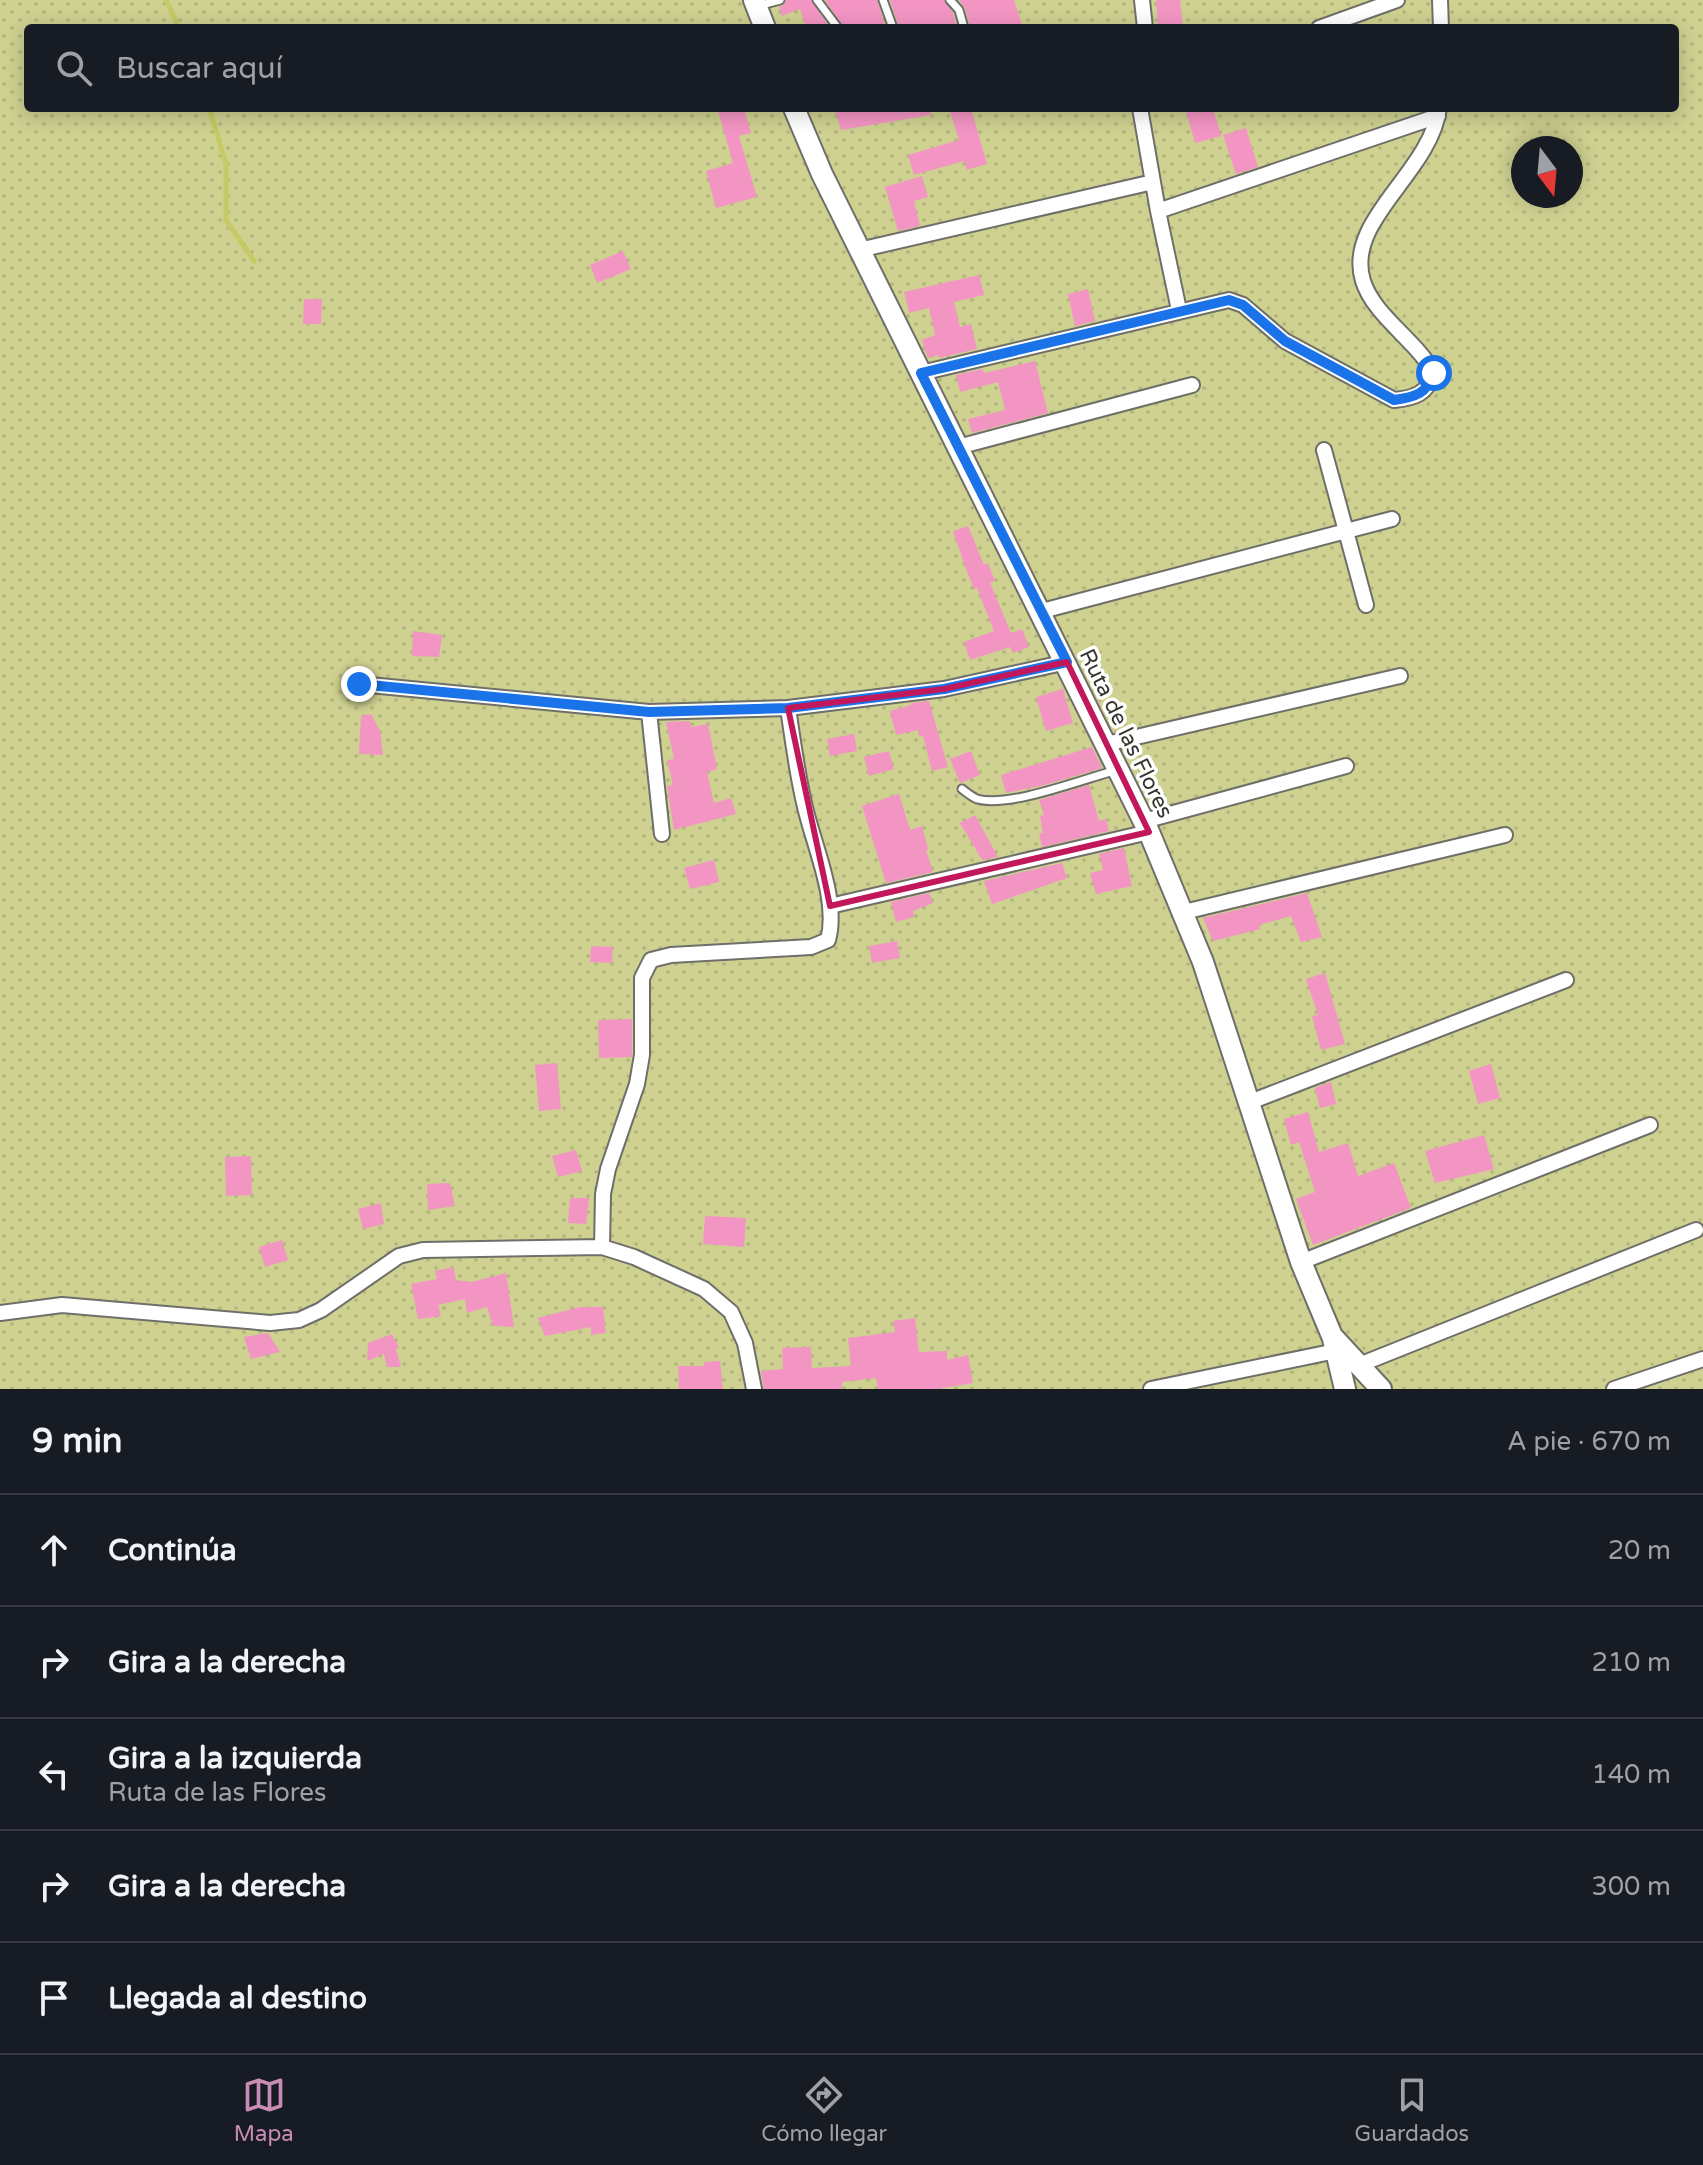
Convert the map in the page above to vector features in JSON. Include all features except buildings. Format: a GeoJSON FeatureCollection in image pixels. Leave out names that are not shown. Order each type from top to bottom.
{"type":"FeatureCollection","features":[{"type":"Feature","properties":{"kind":"main road"},"geometry":{"type":"LineString","coordinates":[[755,3],[763,24]]}},
{"type":"Feature","properties":{"kind":"main road","name":"Ruta de las Flores"},"geometry":{"type":"LineString","coordinates":[[796,112],[859,250],[1119,769],[1184,912],[1301,1262],[1334,1344],[1381,1389]]}},
{"type":"Feature","properties":{"kind":"main road"},"geometry":{"type":"LineString","coordinates":[[1334,1344],[1345,1389]]}},
{"type":"Feature","properties":{"kind":"street"},"geometry":{"type":"LineString","coordinates":[[1142,0],[1145,24]]}},
{"type":"Feature","properties":{"kind":"street"},"geometry":{"type":"LineString","coordinates":[[1330,24],[1397,0]]}},
{"type":"Feature","properties":{"kind":"street"},"geometry":{"type":"LineString","coordinates":[[1440,0],[1441,24]]}},
{"type":"Feature","properties":{"kind":"street"},"geometry":{"type":"LineString","coordinates":[[1141,112],[1179,310]]}},
{"type":"Feature","properties":{"kind":"street"},"geometry":{"type":"LineString","coordinates":[[1158,211],[1439,112]]}},
{"type":"Feature","properties":{"kind":"street"},"geometry":{"type":"LineString","coordinates":[[921,373],[1229,300],[1243,305],[1285,341],[1394,400],[1412,398],[1429,387],[1434,373],[1424,355],[1376,305],[1364,283],[1361,247],[1378,214],[1419,162],[1432,138],[1439,112]]}},
{"type":"Feature","properties":{"kind":"street"},"geometry":{"type":"LineString","coordinates":[[859,250],[1153,182]]}},
{"type":"Feature","properties":{"kind":"street"},"geometry":{"type":"LineString","coordinates":[[958,447],[1192,385]]}},
{"type":"Feature","properties":{"kind":"street"},"geometry":{"type":"LineString","coordinates":[[1324,450],[1366,605]]}},
{"type":"Feature","properties":{"kind":"street"},"geometry":{"type":"LineString","coordinates":[[1042,611],[1392,519]]}},
{"type":"Feature","properties":{"kind":"street"},"geometry":{"type":"LineString","coordinates":[[359,684],[649,712],[788,708],[944,689],[1067,662]]}},
{"type":"Feature","properties":{"kind":"street"},"geometry":{"type":"LineString","coordinates":[[1106,744],[1400,676]]}},
{"type":"Feature","properties":{"kind":"street"},"geometry":{"type":"LineString","coordinates":[[602,1247],[603,1194],[608,1169],[637,1084],[642,1055],[642,978],[651,960],[671,955],[811,947],[828,940],[832,924],[830,906],[805,806],[788,708]]}},
{"type":"Feature","properties":{"kind":"street"},"geometry":{"type":"LineString","coordinates":[[649,712],[662,834]]}},
{"type":"Feature","properties":{"kind":"street"},"geometry":{"type":"LineString","coordinates":[[830,906],[1146,826],[1346,766]]}},
{"type":"Feature","properties":{"kind":"street"},"geometry":{"type":"LineString","coordinates":[[1184,912],[1505,835]]}},
{"type":"Feature","properties":{"kind":"street"},"geometry":{"type":"LineString","coordinates":[[1250,1102],[1566,980]]}},
{"type":"Feature","properties":{"kind":"street"},"geometry":{"type":"LineString","coordinates":[[1301,1262],[1650,1125]]}},
{"type":"Feature","properties":{"kind":"street"},"geometry":{"type":"LineString","coordinates":[[1359,1365],[1696,1230]]}},
{"type":"Feature","properties":{"kind":"street"},"geometry":{"type":"LineString","coordinates":[[0,1313],[62,1305],[270,1323],[299,1320],[321,1310],[399,1256],[423,1250],[602,1247],[634,1257],[704,1289],[731,1312],[745,1343],[754,1389]]}},
{"type":"Feature","properties":{"kind":"street"},"geometry":{"type":"LineString","coordinates":[[1151,1389],[1334,1344]]}},
{"type":"Feature","properties":{"kind":"street"},"geometry":{"type":"LineString","coordinates":[[1614,1389],[1703,1359]]}},
{"type":"Feature","properties":{"kind":"lane"},"geometry":{"type":"LineString","coordinates":[[755,3],[780,0]]}},
{"type":"Feature","properties":{"kind":"lane"},"geometry":{"type":"LineString","coordinates":[[817,0],[835,24]]}},
{"type":"Feature","properties":{"kind":"lane"},"geometry":{"type":"LineString","coordinates":[[883,0],[892,24]]}},
{"type":"Feature","properties":{"kind":"lane"},"geometry":{"type":"LineString","coordinates":[[950,0],[959,10],[963,24]]}},
{"type":"Feature","properties":{"kind":"lane"},"geometry":{"type":"LineString","coordinates":[[962,789],[976,799],[1000,800],[1034,794],[1119,769]]}},
{"type":"Feature","properties":{"kind":"highlighted area"},"geometry":{"type":"Polygon","coordinates":[[[1067,662],[1149,832],[830,906],[788,708],[944,689],[1067,662]]]}},
{"type":"Feature","properties":{"kind":"green space"},"geometry":{"type":"Polygon","coordinates":[[[0,0],[1703,0],[1703,1389],[0,1389],[0,0]]]}},
{"type":"Feature","properties":{"kind":"waterway"},"geometry":{"type":"LineString","coordinates":[[166,0],[177,24]]}},
{"type":"Feature","properties":{"kind":"waterway"},"geometry":{"type":"LineString","coordinates":[[210,112],[226,164],[226,220],[254,261]]}},
{"type":"Feature","properties":{"kind":"route"},"geometry":{"type":"LineString","coordinates":[[359,684],[649,712],[788,708],[944,689],[1067,662],[921,373],[1229,300],[1243,305],[1285,341],[1394,400],[1412,398],[1429,387],[1434,373]]}}]}
